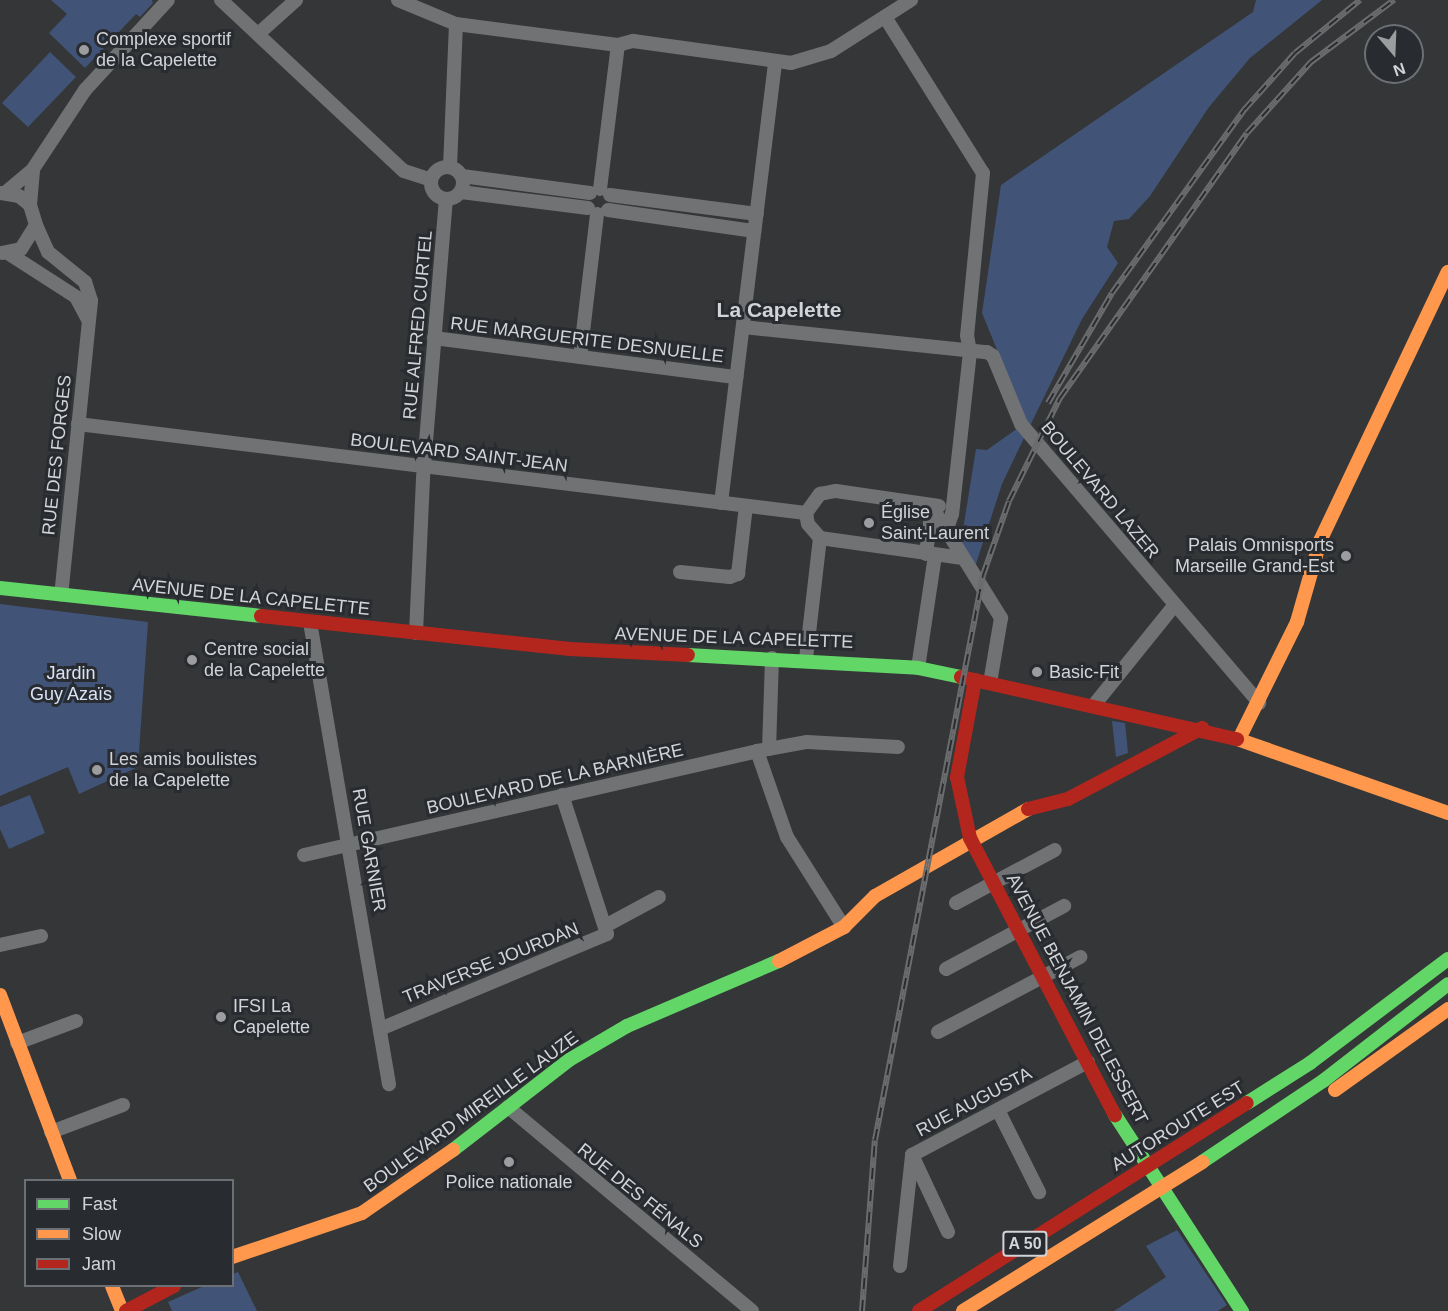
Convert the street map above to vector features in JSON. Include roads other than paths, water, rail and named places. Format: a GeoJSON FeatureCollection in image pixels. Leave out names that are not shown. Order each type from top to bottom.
{"type":"FeatureCollection","features":[{"type":"Feature","properties":{"kind":"main road"},"geometry":{"type":"LineString","coordinates":[[1239,739],[1259,703],[1304,604],[1327,526],[1362,449],[1397,387],[1448,272]]}},
{"type":"Feature","properties":{"kind":"main road","name":"AVENUE DE LA CAPELETTE"},"geometry":{"type":"LineString","coordinates":[[0,588],[570,649],[806,659],[918,668],[1202,728],[1448,813]]}},
{"type":"Feature","properties":{"kind":"main road","name":"AVENUE BENJAMIN DELESSERT"},"geometry":{"type":"LineString","coordinates":[[975,680],[957,777],[970,838],[1112,1110],[1242,1311]]}},
{"type":"Feature","properties":{"kind":"main road","name":"BOULEVARD MIREILLE LAUZE"},"geometry":{"type":"LineString","coordinates":[[234,1256],[362,1212],[422,1174],[569,1060],[627,1026],[777,962],[844,927],[875,896],[970,838],[1036,805],[1068,799],[1202,728]]}},
{"type":"Feature","properties":{"kind":"main road"},"geometry":{"type":"LineString","coordinates":[[1400,993],[1448,950]]}},
{"type":"Feature","properties":{"kind":"main road","name":"AUTOROUTE EST"},"geometry":{"type":"LineString","coordinates":[[919,1311],[1310,1063],[1448,959]]}},
{"type":"Feature","properties":{"kind":"main road","name":"A 50"},"geometry":{"type":"LineString","coordinates":[[963,1311],[1237,1140],[1383,1035],[1448,984]]}},
{"type":"Feature","properties":{"kind":"main road"},"geometry":{"type":"LineString","coordinates":[[0,995],[70,1179]]}},
{"type":"Feature","properties":{"kind":"main road"},"geometry":{"type":"LineString","coordinates":[[1237,1140],[1301,1113],[1448,1009]]}},
{"type":"Feature","properties":{"kind":"main road"},"geometry":{"type":"LineString","coordinates":[[112,1287],[124,1311],[172,1287]]}},
{"type":"Feature","properties":{"kind":"street"},"geometry":{"type":"LineString","coordinates":[[30,206],[3,193],[33,169],[85,90],[168,0]]}},
{"type":"Feature","properties":{"kind":"street"},"geometry":{"type":"LineString","coordinates":[[221,0],[404,171],[431,180]]}},
{"type":"Feature","properties":{"kind":"street"},"geometry":{"type":"LineString","coordinates":[[258,34],[296,0]]}},
{"type":"Feature","properties":{"kind":"street"},"geometry":{"type":"LineString","coordinates":[[398,0],[456,24],[618,45],[633,41],[776,62],[817,57],[911,0]]}},
{"type":"Feature","properties":{"kind":"street"},"geometry":{"type":"LineString","coordinates":[[885,17],[983,173],[967,335],[970,352],[954,491],[945,534]]}},
{"type":"Feature","properties":{"kind":"street"},"geometry":{"type":"LineString","coordinates":[[450,167],[456,24]]}},
{"type":"Feature","properties":{"kind":"street"},"geometry":{"type":"LineString","coordinates":[[580,357],[618,45]]}},
{"type":"Feature","properties":{"kind":"street"},"geometry":{"type":"LineString","coordinates":[[721,503],[776,62]]}},
{"type":"Feature","properties":{"kind":"street"},"geometry":{"type":"LineString","coordinates":[[450,167],[462,176],[600,192],[755,222]]}},
{"type":"Feature","properties":{"kind":"street"},"geometry":{"type":"LineString","coordinates":[[450,167],[438,170],[431,180],[435,195],[446,199],[461,192],[598,211],[755,222]]}},
{"type":"Feature","properties":{"kind":"street"},"geometry":{"type":"LineString","coordinates":[[33,169],[30,206],[48,252],[85,282]]}},
{"type":"Feature","properties":{"kind":"street"},"geometry":{"type":"LineString","coordinates":[[461,192],[462,176]]}},
{"type":"Feature","properties":{"kind":"street"},"geometry":{"type":"LineString","coordinates":[[598,211],[600,192]]}},
{"type":"Feature","properties":{"kind":"street","name":"RUE ALFRED CURTEL"},"geometry":{"type":"LineString","coordinates":[[416,633],[434,338],[446,199]]}},
{"type":"Feature","properties":{"kind":"street"},"geometry":{"type":"LineString","coordinates":[[4,253],[30,239],[36,225]]}},
{"type":"Feature","properties":{"kind":"street"},"geometry":{"type":"LineString","coordinates":[[4,253],[76,297],[88,320]]}},
{"type":"Feature","properties":{"kind":"street"},"geometry":{"type":"LineString","coordinates":[[56,284],[72,286],[85,282]]}},
{"type":"Feature","properties":{"kind":"street","name":"RUE DES FORGES"},"geometry":{"type":"LineString","coordinates":[[61,594],[91,301],[85,282]]}},
{"type":"Feature","properties":{"kind":"street"},"geometry":{"type":"LineString","coordinates":[[743,327],[970,352]]}},
{"type":"Feature","properties":{"kind":"street","name":"RUE MARGUERITE DESNUELLE"},"geometry":{"type":"LineString","coordinates":[[434,338],[736,377]]}},
{"type":"Feature","properties":{"kind":"street","name":"BOULEVARD LAZER"},"geometry":{"type":"LineString","coordinates":[[970,352],[993,356],[1021,424],[1259,703]]}},
{"type":"Feature","properties":{"kind":"street","name":"BOULEVARD SAINT-JEAN"},"geometry":{"type":"LineString","coordinates":[[78,424],[806,513]]}},
{"type":"Feature","properties":{"kind":"street"},"geometry":{"type":"LineString","coordinates":[[954,491],[942,505],[932,507],[836,491],[820,494],[806,513],[808,524],[820,538],[963,558]]}},
{"type":"Feature","properties":{"kind":"street"},"geometry":{"type":"LineString","coordinates":[[680,572],[730,577],[738,574],[746,506]]}},
{"type":"Feature","properties":{"kind":"street"},"geometry":{"type":"LineString","coordinates":[[932,507],[945,534],[1001,618],[990,683]]}},
{"type":"Feature","properties":{"kind":"street"},"geometry":{"type":"LineString","coordinates":[[918,668],[931,554],[932,507]]}},
{"type":"Feature","properties":{"kind":"street"},"geometry":{"type":"LineString","coordinates":[[806,659],[820,538]]}},
{"type":"Feature","properties":{"kind":"street"},"geometry":{"type":"LineString","coordinates":[[1094,705],[1174,606]]}},
{"type":"Feature","properties":{"kind":"street","name":"RUE GARNIER"},"geometry":{"type":"LineString","coordinates":[[310,622],[351,844],[389,1084]]}},
{"type":"Feature","properties":{"kind":"street"},"geometry":{"type":"LineString","coordinates":[[772,658],[763,750],[787,837],[844,927]]}},
{"type":"Feature","properties":{"kind":"street"},"geometry":{"type":"LineString","coordinates":[[1166,747],[1170,721]]}},
{"type":"Feature","properties":{"kind":"street","name":"BOULEVARD DE LA BARNIÈRE"},"geometry":{"type":"LineString","coordinates":[[304,855],[763,750],[807,742],[898,747]]}},
{"type":"Feature","properties":{"kind":"street"},"geometry":{"type":"LineString","coordinates":[[562,795],[607,925],[659,897]]}},
{"type":"Feature","properties":{"kind":"street"},"geometry":{"type":"LineString","coordinates":[[956,903],[1055,850]]}},
{"type":"Feature","properties":{"kind":"street"},"geometry":{"type":"LineString","coordinates":[[946,969],[1065,906]]}},
{"type":"Feature","properties":{"kind":"street","name":"TRAVERSE JOURDAN"},"geometry":{"type":"LineString","coordinates":[[380,1029],[604,936],[607,925]]}},
{"type":"Feature","properties":{"kind":"street"},"geometry":{"type":"LineString","coordinates":[[0,945],[41,936]]}},
{"type":"Feature","properties":{"kind":"street"},"geometry":{"type":"LineString","coordinates":[[938,1032],[1080,957]]}},
{"type":"Feature","properties":{"kind":"street"},"geometry":{"type":"LineString","coordinates":[[17,1043],[76,1021]]}},
{"type":"Feature","properties":{"kind":"street","name":"RUE AUGUSTA"},"geometry":{"type":"LineString","coordinates":[[900,1266],[912,1155],[1088,1062]]}},
{"type":"Feature","properties":{"kind":"street"},"geometry":{"type":"LineString","coordinates":[[51,1132],[123,1105]]}},
{"type":"Feature","properties":{"kind":"street","name":"RUE DES FÉNALS"},"geometry":{"type":"LineString","coordinates":[[508,1107],[752,1311]]}},
{"type":"Feature","properties":{"kind":"street"},"geometry":{"type":"LineString","coordinates":[[998,1110],[1039,1192]]}},
{"type":"Feature","properties":{"kind":"street"},"geometry":{"type":"LineString","coordinates":[[912,1155],[948,1232]]}},
{"type":"Feature","properties":{"kind":"railway"},"geometry":{"type":"LineString","coordinates":[[1048,403],[1112,293],[1244,110],[1295,53],[1360,0]]}},
{"type":"Feature","properties":{"kind":"railway"},"geometry":{"type":"LineString","coordinates":[[862,1311],[875,1140],[983,575],[1009,501],[1060,398],[1247,133],[1311,62],[1394,0]]}},
{"type":"Feature","properties":{"kind":"place","name":"Complexe sportif de la Capelette"},"geometry":{"type":"Point","coordinates":[84,50]}},
{"type":"Feature","properties":{"kind":"place","name":"Église Saint-Laurent"},"geometry":{"type":"Point","coordinates":[869,523]}},
{"type":"Feature","properties":{"kind":"place","name":"Palais Omnisports Marseille Grand-Est"},"geometry":{"type":"Point","coordinates":[1346,556]}},
{"type":"Feature","properties":{"kind":"place","name":"Centre social de la Capelette"},"geometry":{"type":"Point","coordinates":[192,660]}},
{"type":"Feature","properties":{"kind":"place","name":"Basic-Fit"},"geometry":{"type":"Point","coordinates":[1037,672]}},
{"type":"Feature","properties":{"kind":"place","name":"Les amis boulistes de la Capelette"},"geometry":{"type":"Point","coordinates":[97,770]}},
{"type":"Feature","properties":{"kind":"place","name":"IFSI La Capelette"},"geometry":{"type":"Point","coordinates":[221,1017]}},
{"type":"Feature","properties":{"kind":"place","name":"Police nationale"},"geometry":{"type":"Point","coordinates":[509,1162]}},
{"type":"Feature","properties":{"kind":"district","name":"La Capelette"},"geometry":{"type":"Point","coordinates":[779,310]}},
{"type":"Feature","properties":{"kind":"park label","name":"Jardin Guy Azaïs"},"geometry":{"type":"Point","coordinates":[71,684]}}]}
